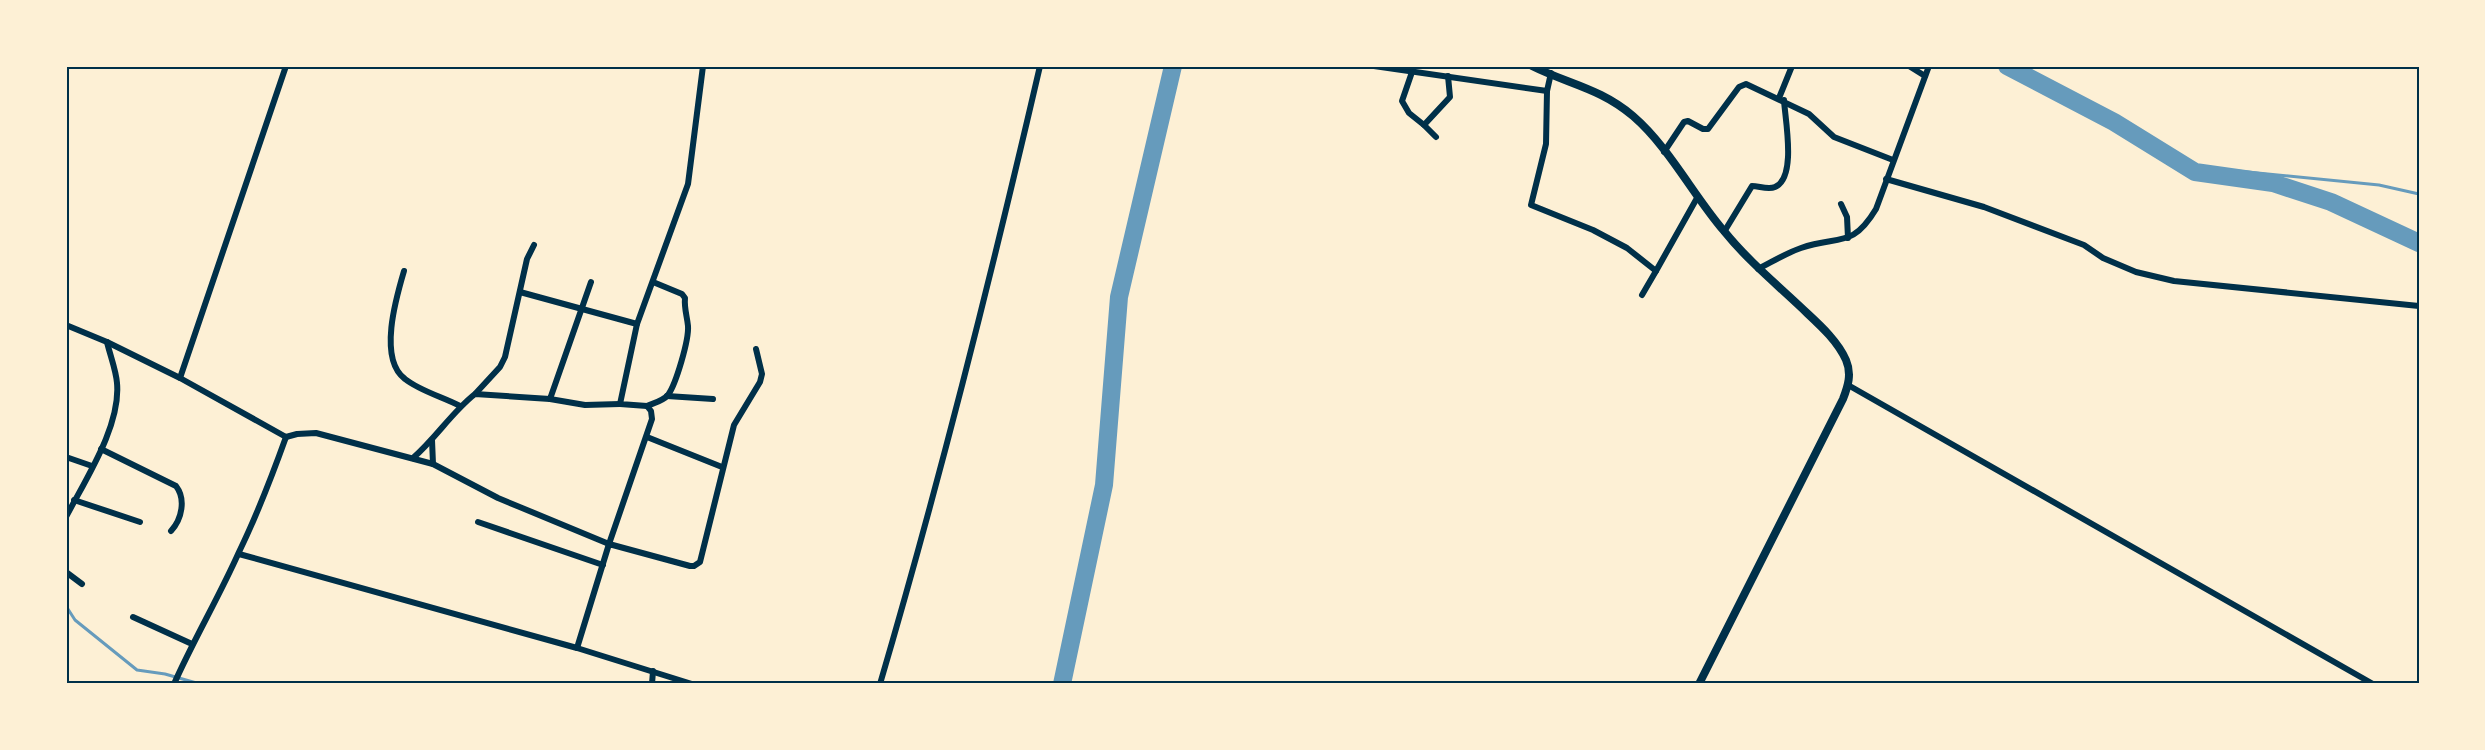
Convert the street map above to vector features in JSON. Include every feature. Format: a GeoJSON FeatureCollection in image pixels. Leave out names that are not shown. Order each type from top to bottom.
{"type":"FeatureCollection","features":[{"type":"Feature","properties":{"kind":"street"},"geometry":{"type":"LineString","coordinates":[[180,378],[286,66]]}},
{"type":"Feature","properties":{"kind":"street"},"geometry":{"type":"LineString","coordinates":[[620,404],[637,324],[688,184],[703,66]]}},
{"type":"Feature","properties":{"kind":"street"},"geometry":{"type":"LineString","coordinates":[[880,684],[913,572],[998,248],[1040,66]]}},
{"type":"Feature","properties":{"kind":"street"},"geometry":{"type":"LineString","coordinates":[[1374,66],[1547,91]]}},
{"type":"Feature","properties":{"kind":"street"},"geometry":{"type":"LineString","coordinates":[[1532,66],[1588,87],[1622,108],[1644,127],[1724,232],[1758,269],[1820,326],[1847,361],[1850,374],[1848,386],[1833,421],[1699,684]]}},
{"type":"Feature","properties":{"kind":"street"},"geometry":{"type":"LineString","coordinates":[[1724,232],[1752,186],[1769,189],[1776,187],[1781,183],[1786,171],[1788,148],[1782,99],[1792,66]]}},
{"type":"Feature","properties":{"kind":"street"},"geometry":{"type":"LineString","coordinates":[[1909,66],[1925,75]]}},
{"type":"Feature","properties":{"kind":"street"},"geometry":{"type":"LineString","coordinates":[[1758,269],[1800,249],[1848,238],[1865,227],[1876,208],[1929,66]]}},
{"type":"Feature","properties":{"kind":"street"},"geometry":{"type":"LineString","coordinates":[[2242,66],[2285,66]]}},
{"type":"Feature","properties":{"kind":"street"},"geometry":{"type":"LineString","coordinates":[[1412,72],[1403,92],[1402,101],[1409,113],[1436,137]]}},
{"type":"Feature","properties":{"kind":"street"},"geometry":{"type":"LineString","coordinates":[[1551,73],[1547,91],[1546,144],[1531,205],[1619,243],[1656,271]]}},
{"type":"Feature","properties":{"kind":"street"},"geometry":{"type":"LineString","coordinates":[[1424,125],[1450,98],[1448,76]]}},
{"type":"Feature","properties":{"kind":"street"},"geometry":{"type":"LineString","coordinates":[[1664,152],[1684,122],[1688,121],[1703,129],[1712,126],[1742,85],[1750,85],[1815,117],[1834,137],[1893,160]]}},
{"type":"Feature","properties":{"kind":"street"},"geometry":{"type":"LineString","coordinates":[[1886,179],[1984,207],[2044,229],[2084,245],[2103,258],[2136,272],[2174,281],[2419,306]]}},
{"type":"Feature","properties":{"kind":"street"},"geometry":{"type":"LineString","coordinates":[[1642,295],[1697,198]]}},
{"type":"Feature","properties":{"kind":"street"},"geometry":{"type":"LineString","coordinates":[[1841,204],[1847,217],[1848,238]]}},
{"type":"Feature","properties":{"kind":"street"},"geometry":{"type":"LineString","coordinates":[[413,458],[432,440],[460,406],[475,394],[500,367],[505,357],[530,251],[534,244]]}},
{"type":"Feature","properties":{"kind":"street"},"geometry":{"type":"LineString","coordinates":[[404,271],[393,310],[393,363],[406,380],[460,406]]}},
{"type":"Feature","properties":{"kind":"street"},"geometry":{"type":"LineString","coordinates":[[550,399],[591,282]]}},
{"type":"Feature","properties":{"kind":"street"},"geometry":{"type":"LineString","coordinates":[[652,282],[674,290],[685,298],[684,309],[688,326],[686,339],[667,396]]}},
{"type":"Feature","properties":{"kind":"street"},"geometry":{"type":"LineString","coordinates":[[520,292],[637,324]]}},
{"type":"Feature","properties":{"kind":"street"},"geometry":{"type":"LineString","coordinates":[[66,325],[107,342],[180,378],[286,437],[316,433],[433,464],[498,498],[609,544],[690,566],[698,565],[702,557],[722,467],[738,415],[760,382],[762,374],[756,349]]}},
{"type":"Feature","properties":{"kind":"street"},"geometry":{"type":"LineString","coordinates":[[66,517],[101,448],[115,407],[117,383],[107,342]]}},
{"type":"Feature","properties":{"kind":"street"},"geometry":{"type":"LineString","coordinates":[[1848,386],[2373,684]]}},
{"type":"Feature","properties":{"kind":"street"},"geometry":{"type":"LineString","coordinates":[[475,394],[550,399],[585,405],[647,406],[667,396],[713,399]]}},
{"type":"Feature","properties":{"kind":"street"},"geometry":{"type":"LineString","coordinates":[[577,648],[609,544],[647,437],[653,415],[647,406]]}},
{"type":"Feature","properties":{"kind":"street"},"geometry":{"type":"LineString","coordinates":[[174,684],[239,554],[286,437]]}},
{"type":"Feature","properties":{"kind":"street"},"geometry":{"type":"LineString","coordinates":[[647,437],[722,467]]}},
{"type":"Feature","properties":{"kind":"street"},"geometry":{"type":"LineString","coordinates":[[432,440],[433,464]]}},
{"type":"Feature","properties":{"kind":"street"},"geometry":{"type":"LineString","coordinates":[[101,448],[176,486],[182,493],[182,506],[176,525],[171,531]]}},
{"type":"Feature","properties":{"kind":"street"},"geometry":{"type":"LineString","coordinates":[[66,457],[92,466]]}},
{"type":"Feature","properties":{"kind":"street"},"geometry":{"type":"LineString","coordinates":[[74,500],[140,522]]}},
{"type":"Feature","properties":{"kind":"street"},"geometry":{"type":"LineString","coordinates":[[478,522],[603,565]]}},
{"type":"Feature","properties":{"kind":"street"},"geometry":{"type":"LineString","coordinates":[[239,554],[577,648],[692,684]]}},
{"type":"Feature","properties":{"kind":"street"},"geometry":{"type":"LineString","coordinates":[[66,572],[82,584]]}},
{"type":"Feature","properties":{"kind":"street"},"geometry":{"type":"LineString","coordinates":[[133,617],[192,644]]}},
{"type":"Feature","properties":{"kind":"street"},"geometry":{"type":"LineString","coordinates":[[652,684],[653,671]]}},
{"type":"Feature","properties":{"kind":"waterway"},"geometry":{"type":"LineString","coordinates":[[1062,684],[1104,485],[1119,297],[1173,66]]}},
{"type":"Feature","properties":{"kind":"waterway"},"geometry":{"type":"LineString","coordinates":[[2007,66],[2114,122],[2195,172],[2273,183],[2331,202],[2419,243]]}},
{"type":"Feature","properties":{"kind":"waterway"},"geometry":{"type":"LineString","coordinates":[[2190,164],[2197,167],[2379,185],[2419,194]]}},
{"type":"Feature","properties":{"kind":"waterway"},"geometry":{"type":"LineString","coordinates":[[66,606],[75,620],[137,670],[165,674],[200,684]]}}]}
